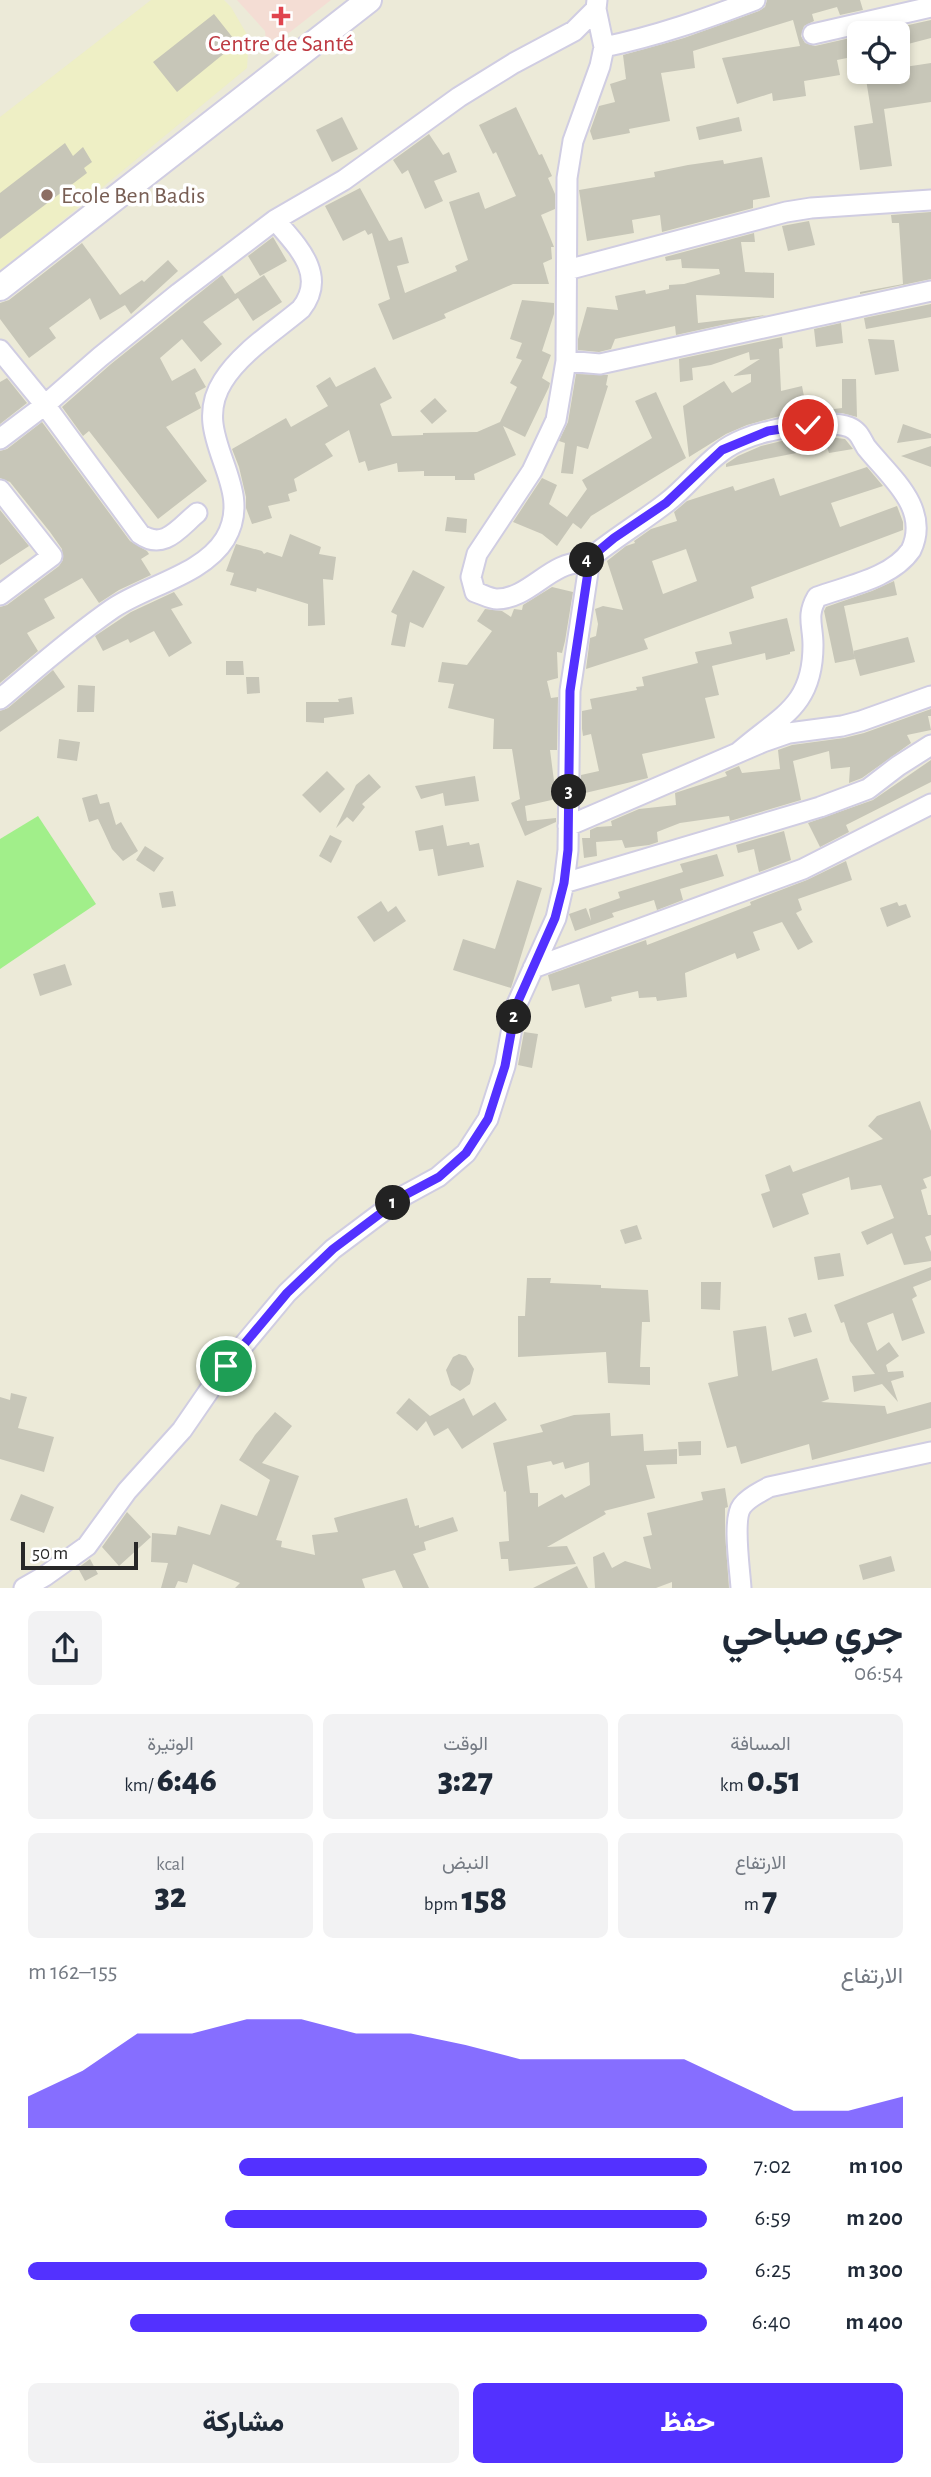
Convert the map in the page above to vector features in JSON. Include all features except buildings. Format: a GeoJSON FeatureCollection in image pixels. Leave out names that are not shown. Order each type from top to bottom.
{"type":"FeatureCollection","features":[{"type":"Feature","properties":{"kind":"street"},"geometry":{"type":"LineString","coordinates":[[0,288],[369,0]]}},
{"type":"Feature","properties":{"kind":"street"},"geometry":{"type":"LineString","coordinates":[[604,47],[685,27],[755,0]]}},
{"type":"Feature","properties":{"kind":"street"},"geometry":{"type":"LineString","coordinates":[[596,5],[604,47],[600,66],[573,141],[567,178],[566,361],[555,419],[532,471],[477,554],[471,577],[475,592],[496,599],[514,596],[562,566],[575,562],[584,563],[614,538],[666,503],[722,450],[768,431],[808,425],[848,426],[858,433],[866,447],[904,488],[918,514],[919,531],[911,549],[897,565],[817,597],[810,610],[813,645],[805,692],[790,712],[739,752]]}},
{"type":"Feature","properties":{"kind":"street"},"geometry":{"type":"LineString","coordinates":[[0,439],[275,220],[344,180],[459,97],[514,63],[574,31],[596,5]]}},
{"type":"Feature","properties":{"kind":"street"},"geometry":{"type":"LineString","coordinates":[[813,34],[931,7]]}},
{"type":"Feature","properties":{"kind":"street"},"geometry":{"type":"LineString","coordinates":[[567,270],[786,212],[931,200]]}},
{"type":"Feature","properties":{"kind":"street"},"geometry":{"type":"LineString","coordinates":[[0,699],[115,607],[183,573],[224,541],[235,508],[234,495],[211,420],[214,401],[222,382],[239,361],[301,309],[308,300],[311,288],[311,274],[303,253],[275,220]]}},
{"type":"Feature","properties":{"kind":"street"},"geometry":{"type":"LineString","coordinates":[[566,361],[600,363],[931,291]]}},
{"type":"Feature","properties":{"kind":"street"},"geometry":{"type":"LineString","coordinates":[[0,351],[46,405],[140,534],[149,541],[164,540],[197,513]]}},
{"type":"Feature","properties":{"kind":"street"},"geometry":{"type":"LineString","coordinates":[[0,490],[52,555],[0,595]]}},
{"type":"Feature","properties":{"kind":"street"},"geometry":{"type":"LineString","coordinates":[[24,1588],[88,1546],[127,1491],[181,1430],[226,1366],[287,1293],[333,1249],[405,1195],[439,1177],[466,1153],[488,1119],[505,1066],[516,1006],[555,918],[564,883],[568,826],[570,691],[588,572],[584,563]]}},
{"type":"Feature","properties":{"kind":"street"},"geometry":{"type":"LineString","coordinates":[[568,826],[789,733],[842,726],[931,696]]}},
{"type":"Feature","properties":{"kind":"street"},"geometry":{"type":"LineString","coordinates":[[564,883],[820,807],[868,789],[898,765],[931,745]]}},
{"type":"Feature","properties":{"kind":"street"},"geometry":{"type":"LineString","coordinates":[[533,968],[803,869],[931,804]]}},
{"type":"Feature","properties":{"kind":"street"},"geometry":{"type":"LineString","coordinates":[[741,1588],[737,1520],[740,1508],[750,1497],[769,1488],[931,1452]]}},
{"type":"Feature","properties":{"kind":"shaded area","name":"Ecole Ben Badis"},"geometry":{"type":"Polygon","coordinates":[[[151,0],[224,0],[249,38],[247,68],[0,272],[0,117],[151,0]]]}},
{"type":"Feature","properties":{"kind":"shaded area","name":"Centre de Santé"},"geometry":{"type":"Polygon","coordinates":[[[237,0],[331,0],[267,50],[265,31],[237,0]]]}},
{"type":"Feature","properties":{"kind":"green space"},"geometry":{"type":"Polygon","coordinates":[[[38,816],[96,904],[0,969],[0,839],[38,816]]]}},
{"type":"Feature","properties":{"kind":"place","name":"Centre de Santé"},"geometry":{"type":"Point","coordinates":[281,16]}},
{"type":"Feature","properties":{"kind":"place","name":"Ecole Ben Badis"},"geometry":{"type":"Point","coordinates":[47,195]}},
{"type":"Feature","properties":{"kind":"route"},"geometry":{"type":"LineString","coordinates":[[226,1366],[287,1293],[333,1249],[405,1195],[439,1177],[466,1153],[488,1119],[505,1066],[516,1006],[555,918],[564,883],[568,850],[570,691],[588,572],[584,563],[614,538],[666,503],[722,450],[768,431],[808,425]]}}]}
